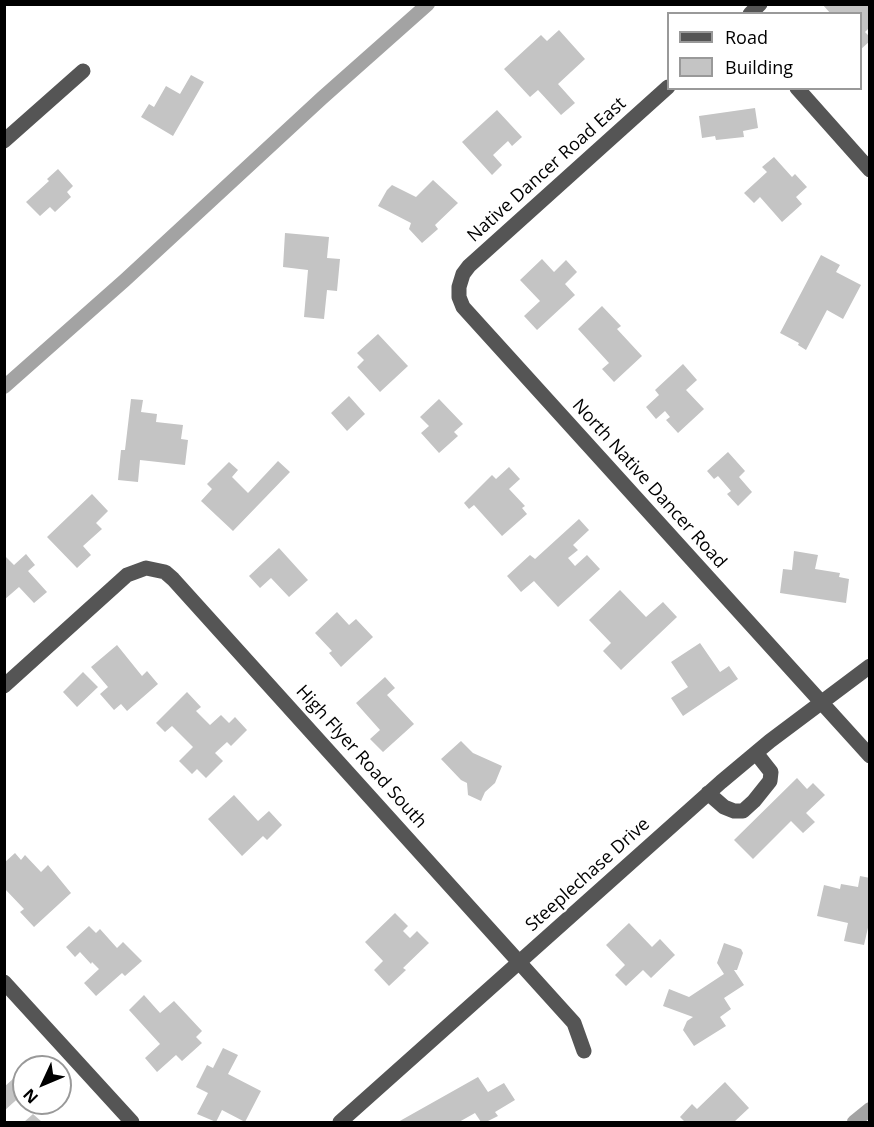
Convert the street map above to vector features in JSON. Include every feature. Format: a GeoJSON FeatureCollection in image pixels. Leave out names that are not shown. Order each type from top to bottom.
{"type":"FeatureCollection","features":[{"type":"Feature","properties":{"kind":"street"},"geometry":{"type":"LineString","coordinates":[[4,141],[83,71]]}},
{"type":"Feature","properties":{"kind":"street","name":"Native Dancer Road East"},"geometry":{"type":"LineString","coordinates":[[459,287],[463,274],[469,267],[667,89]]}},
{"type":"Feature","properties":{"kind":"street"},"geometry":{"type":"LineString","coordinates":[[799,90],[870,170]]}},
{"type":"Feature","properties":{"kind":"street","name":"North Native Dancer Road"},"geometry":{"type":"LineString","coordinates":[[459,287],[463,307],[870,756]]}},
{"type":"Feature","properties":{"kind":"street","name":"High Flyer Road South"},"geometry":{"type":"LineString","coordinates":[[4,686],[127,575],[146,568],[156,569],[173,579],[574,1023],[584,1051]]}},
{"type":"Feature","properties":{"kind":"street","name":"Steeplechase Drive"},"geometry":{"type":"LineString","coordinates":[[340,1122],[708,793],[756,753],[870,666]]}},
{"type":"Feature","properties":{"kind":"street"},"geometry":{"type":"LineString","coordinates":[[708,793],[724,807],[734,811],[743,811],[770,781],[771,772],[756,753]]}},
{"type":"Feature","properties":{"kind":"street"},"geometry":{"type":"LineString","coordinates":[[4,982],[132,1122]]}},
{"type":"Feature","properties":{"kind":"building"},"geometry":{"type":"Polygon","coordinates":[[[822,4],[870,4],[870,27],[865,32],[870,37],[870,41],[862,48],[862,12],[829,12],[822,4]]]}},
{"type":"Feature","properties":{"kind":"building"},"geometry":{"type":"Polygon","coordinates":[[[559,30],[585,59],[558,84],[575,103],[561,115],[538,90],[530,97],[504,69],[541,35],[547,41],[559,30]]]}},
{"type":"Feature","properties":{"kind":"building"},"geometry":{"type":"Polygon","coordinates":[[[191,75],[204,82],[173,136],[141,117],[149,104],[154,107],[166,86],[180,94],[191,75]]]}},
{"type":"Feature","properties":{"kind":"building"},"geometry":{"type":"Polygon","coordinates":[[[755,108],[758,128],[743,131],[744,137],[716,140],[715,136],[702,138],[699,116],[755,108]]]}},
{"type":"Feature","properties":{"kind":"building"},"geometry":{"type":"Polygon","coordinates":[[[497,110],[522,137],[512,146],[508,141],[493,155],[502,165],[492,175],[462,142],[497,110]]]}},
{"type":"Feature","properties":{"kind":"building"},"geometry":{"type":"Polygon","coordinates":[[[774,157],[792,177],[795,174],[807,187],[796,197],[802,204],[782,222],[760,197],[754,203],[744,193],[767,172],[762,167],[774,157]]]}},
{"type":"Feature","properties":{"kind":"building"},"geometry":{"type":"Polygon","coordinates":[[[58,169],[73,186],[67,192],[71,197],[55,212],[50,207],[40,216],[26,202],[49,181],[47,179],[58,169]]]}},
{"type":"Feature","properties":{"kind":"building"},"geometry":{"type":"Polygon","coordinates":[[[433,180],[458,203],[435,225],[438,229],[422,243],[409,229],[411,223],[378,206],[392,185],[416,197],[433,180]]]}},
{"type":"Feature","properties":{"kind":"building"},"geometry":{"type":"Polygon","coordinates":[[[285,233],[329,237],[327,258],[340,259],[337,291],[327,290],[324,319],[304,317],[308,270],[283,267],[285,233]]]}},
{"type":"Feature","properties":{"kind":"building"},"geometry":{"type":"Polygon","coordinates":[[[821,255],[840,265],[836,272],[861,285],[843,319],[827,310],[806,350],[798,345],[799,343],[780,333],[821,255]]]}},
{"type":"Feature","properties":{"kind":"building"},"geometry":{"type":"Polygon","coordinates":[[[542,259],[554,272],[566,260],[577,272],[565,284],[575,295],[537,330],[524,316],[540,301],[520,280],[542,259]]]}},
{"type":"Feature","properties":{"kind":"building"},"geometry":{"type":"Polygon","coordinates":[[[602,306],[621,326],[617,329],[642,356],[614,382],[602,369],[609,363],[578,329],[602,306]]]}},
{"type":"Feature","properties":{"kind":"building"},"geometry":{"type":"Polygon","coordinates":[[[378,334],[408,366],[380,392],[357,367],[364,360],[357,353],[378,334]]]}},
{"type":"Feature","properties":{"kind":"building"},"geometry":{"type":"Polygon","coordinates":[[[683,364],[697,380],[686,390],[704,409],[678,433],[666,420],[670,417],[665,411],[656,419],[646,407],[659,395],[655,390],[683,364]]]}},
{"type":"Feature","properties":{"kind":"building"},"geometry":{"type":"Polygon","coordinates":[[[349,396],[365,414],[347,431],[331,413],[349,396]]]}},
{"type":"Feature","properties":{"kind":"building"},"geometry":{"type":"Polygon","coordinates":[[[131,399],[143,400],[141,412],[157,414],[156,422],[183,425],[181,439],[188,440],[185,465],[140,460],[138,482],[118,480],[121,450],[125,450],[131,399]]]}},
{"type":"Feature","properties":{"kind":"building"},"geometry":{"type":"Polygon","coordinates":[[[439,399],[463,424],[454,432],[458,436],[439,453],[421,433],[429,426],[420,417],[439,399]]]}},
{"type":"Feature","properties":{"kind":"building"},"geometry":{"type":"Polygon","coordinates":[[[728,452],[745,471],[739,477],[752,492],[738,506],[727,494],[731,491],[718,476],[714,479],[707,471],[728,452]]]}},
{"type":"Feature","properties":{"kind":"building"},"geometry":{"type":"Polygon","coordinates":[[[278,461],[290,472],[233,531],[201,501],[212,489],[207,484],[229,462],[238,470],[232,477],[248,493],[278,461]]]}},
{"type":"Feature","properties":{"kind":"building"},"geometry":{"type":"Polygon","coordinates":[[[509,467],[520,479],[509,489],[525,506],[522,508],[527,514],[502,536],[474,505],[469,509],[464,503],[492,475],[496,479],[509,467]]]}},
{"type":"Feature","properties":{"kind":"building"},"geometry":{"type":"Polygon","coordinates":[[[92,494],[108,511],[96,523],[102,529],[83,546],[91,555],[77,568],[47,537],[92,494]]]}},
{"type":"Feature","properties":{"kind":"building"},"geometry":{"type":"Polygon","coordinates":[[[579,519],[589,530],[573,545],[578,550],[568,558],[575,566],[587,555],[600,569],[558,607],[534,581],[521,592],[507,576],[530,555],[535,559],[579,519]]]}},
{"type":"Feature","properties":{"kind":"building"},"geometry":{"type":"Polygon","coordinates":[[[279,548],[308,580],[289,597],[271,578],[260,588],[249,576],[279,548]]]}},
{"type":"Feature","properties":{"kind":"building"},"geometry":{"type":"Polygon","coordinates":[[[794,551],[818,555],[815,569],[840,573],[839,577],[849,579],[846,603],[780,593],[783,569],[792,570],[794,551]]]}},
{"type":"Feature","properties":{"kind":"building"},"geometry":{"type":"Polygon","coordinates":[[[26,554],[35,565],[28,571],[47,592],[34,603],[19,587],[4,600],[4,555],[14,565],[26,554]]]}},
{"type":"Feature","properties":{"kind":"building"},"geometry":{"type":"Polygon","coordinates":[[[620,590],[646,617],[663,602],[677,617],[621,670],[603,651],[611,643],[589,620],[620,590]]]}},
{"type":"Feature","properties":{"kind":"building"},"geometry":{"type":"Polygon","coordinates":[[[337,612],[349,625],[356,619],[373,637],[341,667],[329,653],[332,651],[315,633],[337,612]]]}},
{"type":"Feature","properties":{"kind":"building"},"geometry":{"type":"Polygon","coordinates":[[[700,643],[720,672],[729,666],[738,679],[683,716],[671,698],[688,687],[671,662],[700,643]]]}},
{"type":"Feature","properties":{"kind":"building"},"geometry":{"type":"Polygon","coordinates":[[[117,645],[142,676],[147,671],[158,684],[127,711],[121,704],[114,710],[100,694],[108,687],[91,667],[117,645]]]}},
{"type":"Feature","properties":{"kind":"building"},"geometry":{"type":"Polygon","coordinates":[[[83,672],[98,687],[77,707],[63,692],[83,672]]]}},
{"type":"Feature","properties":{"kind":"building"},"geometry":{"type":"Polygon","coordinates":[[[385,677],[395,688],[387,695],[414,724],[383,752],[370,739],[380,730],[356,703],[385,677]]]}},
{"type":"Feature","properties":{"kind":"building"},"geometry":{"type":"Polygon","coordinates":[[[187,692],[201,707],[196,711],[210,725],[221,715],[229,723],[235,717],[247,730],[231,746],[227,742],[215,753],[223,761],[206,778],[197,769],[192,774],[179,761],[193,747],[172,726],[165,732],[156,723],[187,692]]]}},
{"type":"Feature","properties":{"kind":"building"},"geometry":{"type":"Polygon","coordinates":[[[461,741],[473,753],[502,766],[495,783],[485,792],[481,801],[468,795],[467,783],[461,780],[441,759],[461,741]]]}},
{"type":"Feature","properties":{"kind":"building"},"geometry":{"type":"Polygon","coordinates":[[[797,778],[807,789],[813,783],[825,795],[806,813],[815,822],[803,833],[791,821],[753,859],[734,840],[797,778]]]}},
{"type":"Feature","properties":{"kind":"building"},"geometry":{"type":"Polygon","coordinates":[[[234,795],[258,821],[269,811],[282,825],[267,840],[263,836],[242,856],[208,819],[234,795]]]}},
{"type":"Feature","properties":{"kind":"building"},"geometry":{"type":"Polygon","coordinates":[[[15,853],[21,860],[25,855],[41,872],[48,865],[71,893],[34,927],[20,912],[24,909],[4,888],[4,863],[15,853]]]}},
{"type":"Feature","properties":{"kind":"building"},"geometry":{"type":"Polygon","coordinates":[[[860,876],[870,878],[870,919],[864,945],[844,941],[848,923],[817,916],[824,885],[840,889],[841,884],[858,887],[860,876]]]}},
{"type":"Feature","properties":{"kind":"building"},"geometry":{"type":"Polygon","coordinates":[[[395,913],[408,926],[403,931],[410,938],[417,931],[429,943],[403,968],[406,970],[389,986],[374,970],[383,961],[365,942],[395,913]]]}},
{"type":"Feature","properties":{"kind":"building"},"geometry":{"type":"Polygon","coordinates":[[[629,923],[652,947],[660,939],[675,955],[651,978],[643,970],[626,986],[615,975],[625,965],[606,945],[629,923]]]}},
{"type":"Feature","properties":{"kind":"building"},"geometry":{"type":"Polygon","coordinates":[[[89,926],[96,933],[100,929],[117,948],[123,942],[142,961],[125,976],[122,973],[96,996],[84,983],[99,969],[80,952],[75,957],[66,947],[89,926]]]}},
{"type":"Feature","properties":{"kind":"building"},"geometry":{"type":"Polygon","coordinates":[[[724,943],[741,949],[743,953],[737,970],[734,970],[744,985],[724,998],[731,1009],[720,1017],[726,1026],[694,1046],[683,1030],[687,1021],[693,1017],[663,1006],[669,989],[689,997],[724,974],[717,963],[724,943]]]}},
{"type":"Feature","properties":{"kind":"building"},"geometry":{"type":"Polygon","coordinates":[[[144,995],[160,1013],[174,1001],[202,1031],[196,1037],[202,1043],[182,1061],[176,1055],[157,1072],[145,1058],[160,1044],[129,1010],[144,995]]]}},
{"type":"Feature","properties":{"kind":"building"},"geometry":{"type":"Polygon","coordinates":[[[223,1048],[238,1055],[228,1074],[261,1091],[245,1122],[222,1110],[216,1122],[197,1114],[208,1093],[196,1087],[207,1065],[213,1068],[223,1048]]]}},
{"type":"Feature","properties":{"kind":"building"},"geometry":{"type":"Polygon","coordinates":[[[478,1077],[488,1092],[504,1083],[515,1100],[495,1112],[498,1116],[486,1122],[481,1122],[475,1113],[459,1122],[398,1122],[478,1077]]]}},
{"type":"Feature","properties":{"kind":"building"},"geometry":{"type":"Polygon","coordinates":[[[12,1080],[12,1104],[4,1111],[4,1087],[12,1080]]]}},
{"type":"Feature","properties":{"kind":"building"},"geometry":{"type":"Polygon","coordinates":[[[725,1082],[749,1108],[734,1122],[685,1122],[680,1117],[692,1104],[697,1109],[725,1082]]]}},
{"type":"Feature","properties":{"kind":"building"},"geometry":{"type":"Polygon","coordinates":[[[34,1115],[42,1122],[24,1122],[34,1115]]]}},
{"type":"Feature","properties":{"kind":"waterway"},"geometry":{"type":"LineString","coordinates":[[4,387],[428,4]]}},
{"type":"Feature","properties":{"kind":"waterway"},"geometry":{"type":"LineString","coordinates":[[854,1122],[870,1109]]}}]}
